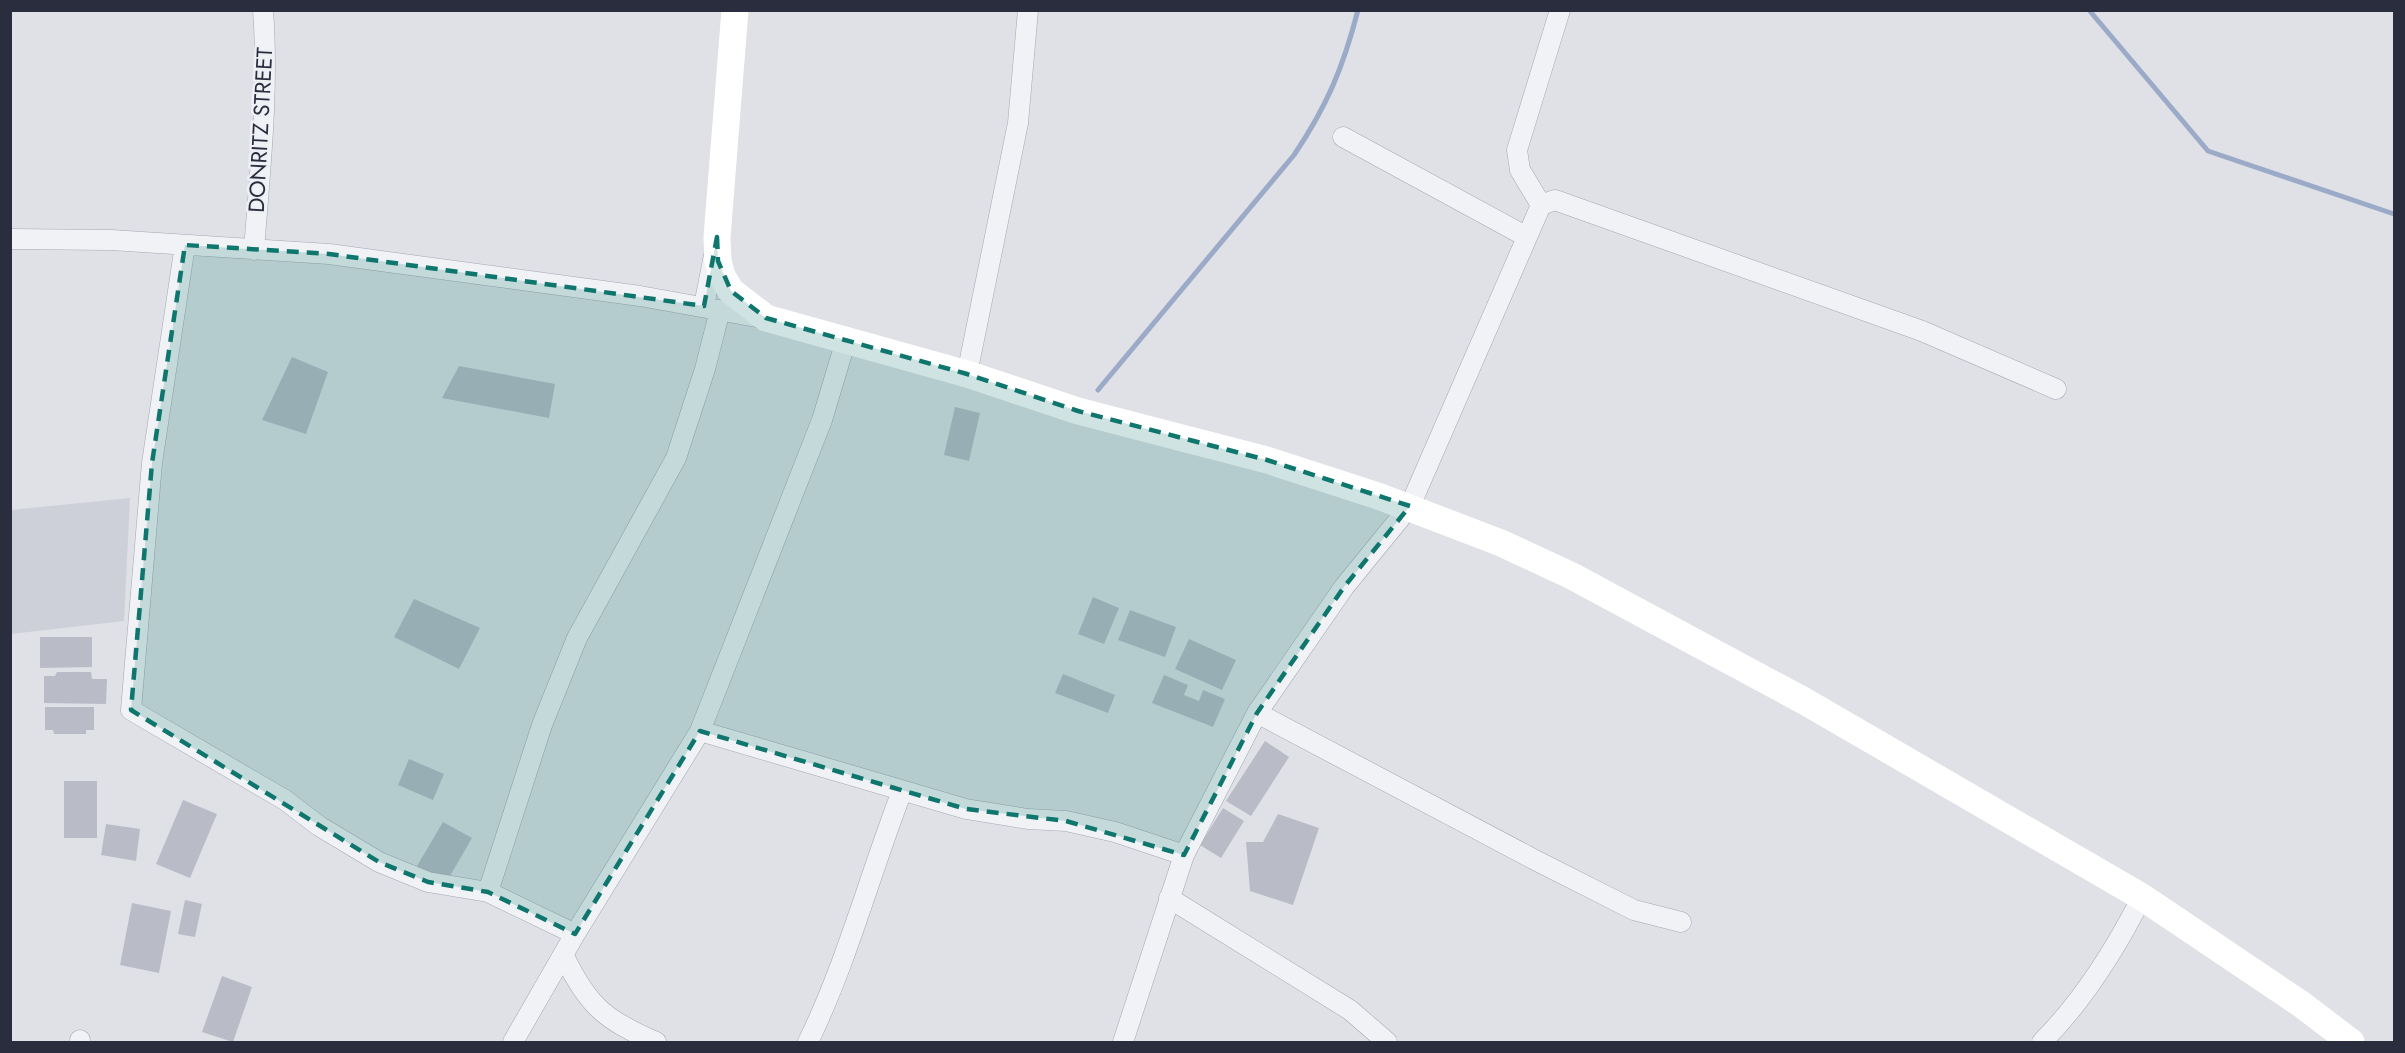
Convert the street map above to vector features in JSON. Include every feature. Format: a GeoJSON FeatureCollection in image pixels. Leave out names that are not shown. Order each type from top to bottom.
{"type":"FeatureCollection","features":[{"type":"Feature","properties":{"kind":"street","name":"DONRITZ STREET"},"geometry":{"type":"LineString","coordinates":[[254,250],[266,46],[263,10]]}},
{"type":"Feature","properties":{"kind":"street"},"geometry":{"type":"LineString","coordinates":[[488,892],[542,725],[577,638],[676,458],[705,369],[712,308],[735,10]]}},
{"type":"Feature","properties":{"kind":"street"},"geometry":{"type":"LineString","coordinates":[[967,374],[1018,123],[1028,10]]}},
{"type":"Feature","properties":{"kind":"street"},"geometry":{"type":"LineString","coordinates":[[1541,205],[1520,170],[1517,150],[1560,10]]}},
{"type":"Feature","properties":{"kind":"street"},"geometry":{"type":"LineString","coordinates":[[1343,137],[1527,237]]}},
{"type":"Feature","properties":{"kind":"street"},"geometry":{"type":"LineString","coordinates":[[1123,1042],[1184,855],[1257,713],[1344,587],[1410,506],[1541,205],[1555,200],[1922,331],[2056,389]]}},
{"type":"Feature","properties":{"kind":"street"},"geometry":{"type":"LineString","coordinates":[[717,237],[718,261],[722,276],[731,291],[766,318]]}},
{"type":"Feature","properties":{"kind":"street"},"geometry":{"type":"LineString","coordinates":[[10,239],[185,245],[377,260],[712,308],[766,318],[967,374],[1078,411],[1267,460],[1410,506],[1501,543],[1572,576],[1806,702],[2142,897],[2301,1004],[2351,1042]]}},
{"type":"Feature","properties":{"kind":"street"},"geometry":{"type":"LineString","coordinates":[[185,245],[152,463],[131,710],[285,800],[319,826],[379,862],[428,882],[488,892],[575,934]]}},
{"type":"Feature","properties":{"kind":"street"},"geometry":{"type":"LineString","coordinates":[[513,1042],[575,934],[700,731],[822,420],[846,340]]}},
{"type":"Feature","properties":{"kind":"street"},"geometry":{"type":"LineString","coordinates":[[1257,713],[1634,910],[1681,922]]}},
{"type":"Feature","properties":{"kind":"street"},"geometry":{"type":"LineString","coordinates":[[700,731],[784,758],[842,771],[966,809],[1028,819],[1066,821],[1114,832],[1184,855]]}},
{"type":"Feature","properties":{"kind":"street"},"geometry":{"type":"LineString","coordinates":[[808,1042],[855,924],[902,791]]}},
{"type":"Feature","properties":{"kind":"street"},"geometry":{"type":"LineString","coordinates":[[2042,1042],[2061,1023],[2090,985],[2124,932],[2142,897]]}},
{"type":"Feature","properties":{"kind":"street"},"geometry":{"type":"LineString","coordinates":[[1169,898],[1350,1010],[1382,1041]]}},
{"type":"Feature","properties":{"kind":"street"},"geometry":{"type":"LineString","coordinates":[[564,956],[579,987],[594,1006],[625,1029],[656,1042]]}},
{"type":"Feature","properties":{"kind":"highlighted area"},"geometry":{"type":"Polygon","coordinates":[[[717,237],[718,261],[731,291],[766,318],[967,374],[1078,411],[1267,460],[1410,506],[1344,587],[1257,713],[1184,855],[1066,821],[966,809],[700,731],[575,934],[488,892],[428,882],[379,862],[131,710],[152,463],[185,245],[329,254],[704,306],[717,237]]]}},
{"type":"Feature","properties":{"kind":"shaded area"},"geometry":{"type":"Polygon","coordinates":[[[130,498],[124,621],[11,634],[11,510],[130,498]]]}},
{"type":"Feature","properties":{"kind":"building"},"geometry":{"type":"Polygon","coordinates":[[[292,357],[328,372],[306,434],[262,420],[292,357]]]}},
{"type":"Feature","properties":{"kind":"building"},"geometry":{"type":"Polygon","coordinates":[[[459,366],[555,384],[549,418],[442,398],[459,366]]]}},
{"type":"Feature","properties":{"kind":"building"},"geometry":{"type":"Polygon","coordinates":[[[955,407],[980,413],[969,461],[944,455],[955,407]]]}},
{"type":"Feature","properties":{"kind":"building"},"geometry":{"type":"Polygon","coordinates":[[[1093,597],[1119,608],[1104,644],[1078,634],[1093,597]]]}},
{"type":"Feature","properties":{"kind":"building"},"geometry":{"type":"Polygon","coordinates":[[[414,599],[480,628],[459,669],[394,637],[414,599]]]}},
{"type":"Feature","properties":{"kind":"building"},"geometry":{"type":"Polygon","coordinates":[[[1130,610],[1176,627],[1165,657],[1118,640],[1130,610]]]}},
{"type":"Feature","properties":{"kind":"building"},"geometry":{"type":"Polygon","coordinates":[[[40,637],[92,637],[92,667],[40,668],[40,637]]]}},
{"type":"Feature","properties":{"kind":"building"},"geometry":{"type":"Polygon","coordinates":[[[1189,639],[1236,660],[1222,690],[1175,669],[1189,639]]]}},
{"type":"Feature","properties":{"kind":"building"},"geometry":{"type":"Polygon","coordinates":[[[57,672],[91,672],[92,679],[107,679],[106,704],[44,703],[44,676],[55,676],[57,672]]]}},
{"type":"Feature","properties":{"kind":"building"},"geometry":{"type":"Polygon","coordinates":[[[1063,674],[1115,695],[1108,713],[1055,693],[1063,674]]]}},
{"type":"Feature","properties":{"kind":"building"},"geometry":{"type":"Polygon","coordinates":[[[1164,675],[1188,685],[1184,695],[1199,701],[1203,690],[1225,699],[1213,727],[1152,703],[1164,675]]]}},
{"type":"Feature","properties":{"kind":"building"},"geometry":{"type":"Polygon","coordinates":[[[45,707],[94,707],[94,730],[86,730],[86,734],[54,734],[53,730],[45,730],[45,707]]]}},
{"type":"Feature","properties":{"kind":"building"},"geometry":{"type":"Polygon","coordinates":[[[1265,741],[1289,757],[1251,816],[1226,801],[1265,741]]]}},
{"type":"Feature","properties":{"kind":"building"},"geometry":{"type":"Polygon","coordinates":[[[409,759],[444,774],[433,800],[398,785],[409,759]]]}},
{"type":"Feature","properties":{"kind":"building"},"geometry":{"type":"Polygon","coordinates":[[[64,781],[97,781],[97,838],[64,838],[64,781]]]}},
{"type":"Feature","properties":{"kind":"building"},"geometry":{"type":"Polygon","coordinates":[[[183,800],[217,814],[190,878],[156,864],[183,800]]]}},
{"type":"Feature","properties":{"kind":"building"},"geometry":{"type":"Polygon","coordinates":[[[1223,808],[1244,821],[1221,858],[1200,845],[1223,808]]]}},
{"type":"Feature","properties":{"kind":"building"},"geometry":{"type":"Polygon","coordinates":[[[1278,814],[1319,828],[1293,905],[1250,891],[1246,842],[1263,842],[1278,814]]]}},
{"type":"Feature","properties":{"kind":"building"},"geometry":{"type":"Polygon","coordinates":[[[443,822],[472,838],[446,883],[417,866],[443,822]]]}},
{"type":"Feature","properties":{"kind":"building"},"geometry":{"type":"Polygon","coordinates":[[[106,824],[140,829],[136,861],[101,855],[106,824]]]}},
{"type":"Feature","properties":{"kind":"building"},"geometry":{"type":"Polygon","coordinates":[[[185,900],[202,904],[195,937],[178,934],[185,900]]]}},
{"type":"Feature","properties":{"kind":"building"},"geometry":{"type":"Polygon","coordinates":[[[132,903],[171,911],[159,973],[120,965],[132,903]]]}},
{"type":"Feature","properties":{"kind":"building"},"geometry":{"type":"Polygon","coordinates":[[[222,976],[252,987],[233,1042],[202,1032],[222,976]]]}},
{"type":"Feature","properties":{"kind":"waterway"},"geometry":{"type":"LineString","coordinates":[[1098,390],[1294,155],[1316,120],[1333,86],[1358,10]]}},
{"type":"Feature","properties":{"kind":"waterway"},"geometry":{"type":"LineString","coordinates":[[2089,10],[2208,151],[2394,214]]}}]}
